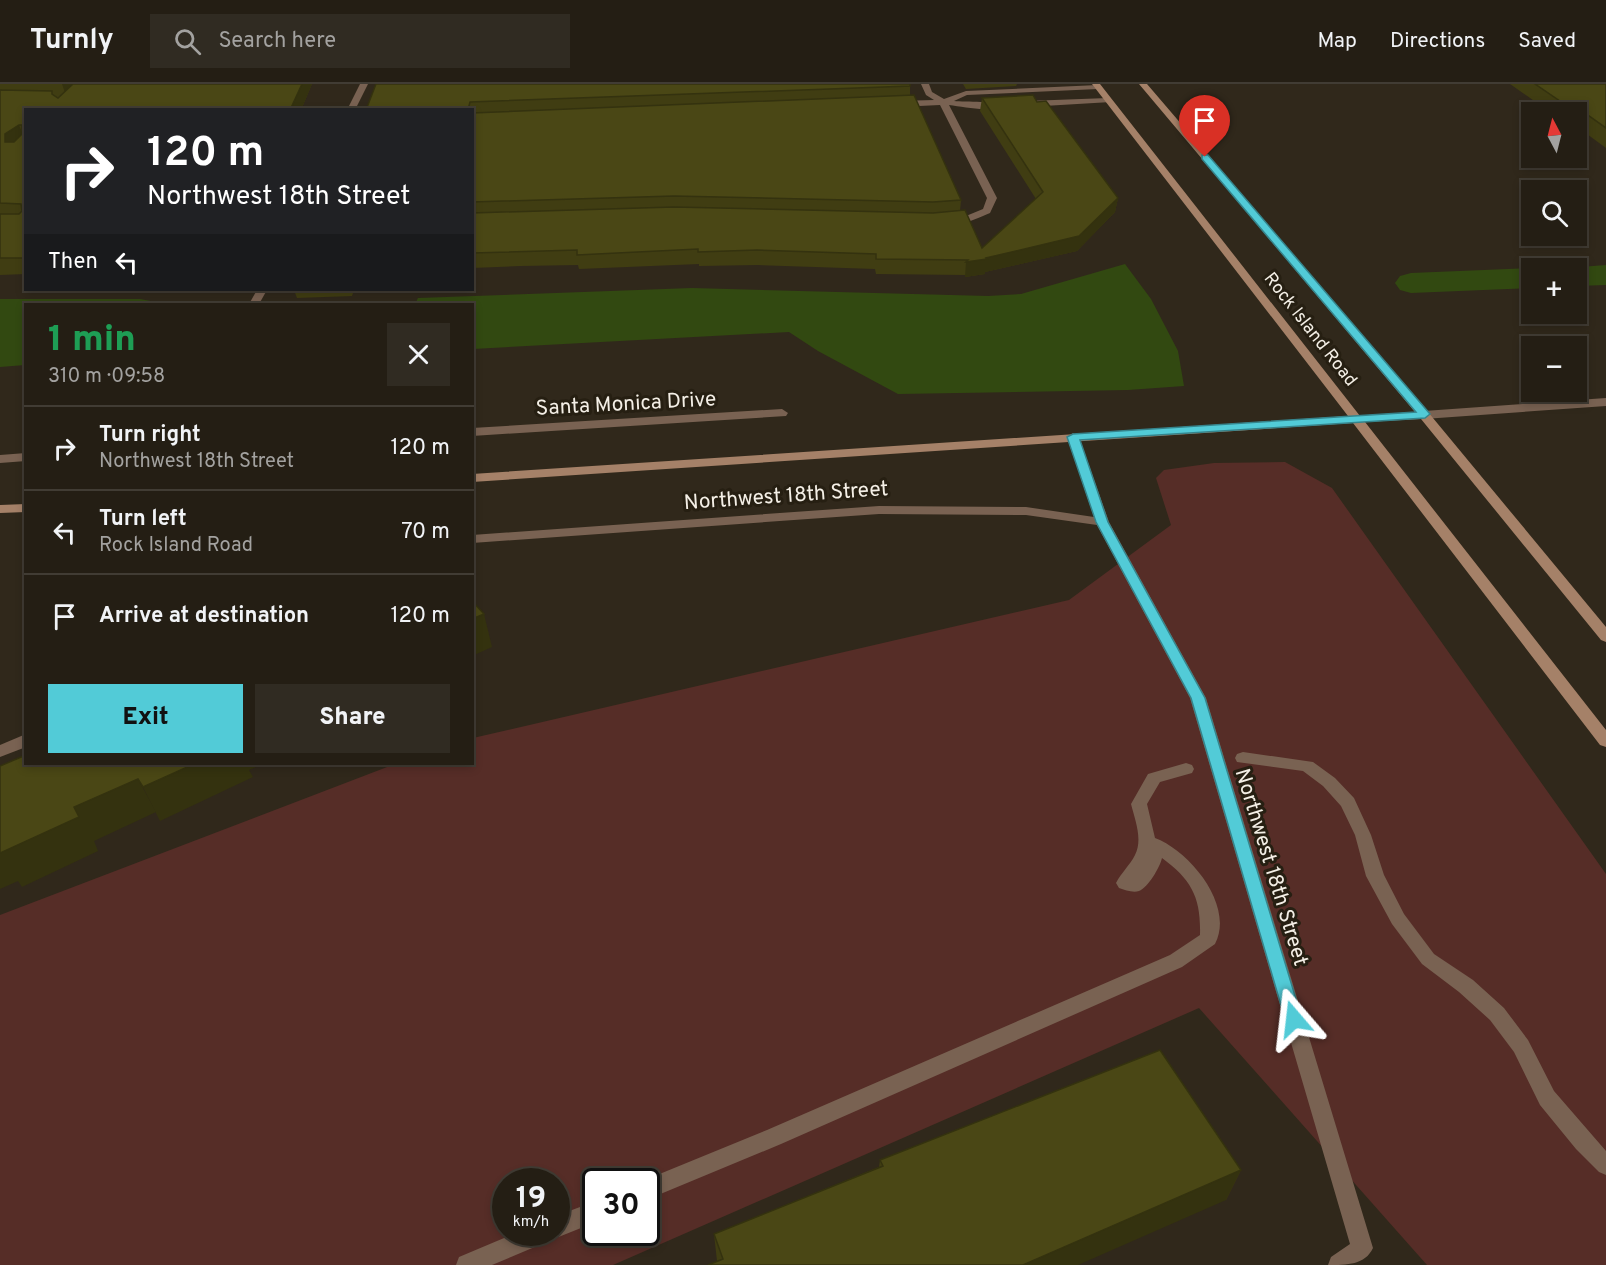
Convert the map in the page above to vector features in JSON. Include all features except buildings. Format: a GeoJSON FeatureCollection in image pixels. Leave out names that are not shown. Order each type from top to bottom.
{"type":"FeatureCollection","features":[{"type":"Feature","properties":{"kind":"main road","name":"Rock Island Road"},"geometry":{"type":"LineString","coordinates":[[1143,84],[1425,414],[1606,637]]}},
{"type":"Feature","properties":{"kind":"main road","name":"Rock Island Road"},"geometry":{"type":"LineString","coordinates":[[1097,85],[1606,741]]}},
{"type":"Feature","properties":{"kind":"main road","name":"Northwest 18th Street"},"geometry":{"type":"LineString","coordinates":[[474,478],[1425,414]]}},
{"type":"Feature","properties":{"kind":"main road"},"geometry":{"type":"LineString","coordinates":[[0,509],[24,508]]}},
{"type":"Feature","properties":{"kind":"street"},"geometry":{"type":"LineString","coordinates":[[352,108],[364,84]]}},
{"type":"Feature","properties":{"kind":"street"},"geometry":{"type":"LineString","coordinates":[[925,84],[929,93],[944,102],[992,198],[987,211],[968,219],[932,222]]}},
{"type":"Feature","properties":{"kind":"street"},"geometry":{"type":"LineString","coordinates":[[944,102],[966,93],[1097,85]]}},
{"type":"Feature","properties":{"kind":"street"},"geometry":{"type":"LineString","coordinates":[[1018,104],[1108,100]]}},
{"type":"Feature","properties":{"kind":"street"},"geometry":{"type":"LineString","coordinates":[[885,105],[944,102],[974,106],[1007,105]]}},
{"type":"Feature","properties":{"kind":"street","name":"Northwest 18th Street"},"geometry":{"type":"LineString","coordinates":[[1425,414],[1606,402]]}},
{"type":"Feature","properties":{"kind":"street","name":"Santa Monica Drive"},"geometry":{"type":"LineString","coordinates":[[474,432],[782,413]]}},
{"type":"Feature","properties":{"kind":"street","name":"Northwest 18th Street"},"geometry":{"type":"LineString","coordinates":[[1073,437],[1102,522],[1198,698],[1362,1248],[1340,1265]]}},
{"type":"Feature","properties":{"kind":"street"},"geometry":{"type":"LineString","coordinates":[[0,459],[24,457]]}},
{"type":"Feature","properties":{"kind":"street","name":"Northwest 18th Street"},"geometry":{"type":"LineString","coordinates":[[474,539],[879,510],[1026,511],[1102,522]]}},
{"type":"Feature","properties":{"kind":"street"},"geometry":{"type":"LineString","coordinates":[[0,751],[24,741]]}},
{"type":"Feature","properties":{"kind":"street"},"geometry":{"type":"LineString","coordinates":[[1243,758],[1307,766],[1342,795],[1348,802],[1363,835],[1375,876],[1398,919],[1428,959],[1466,986],[1497,1014],[1521,1046],[1547,1098],[1583,1142],[1606,1165]]}},
{"type":"Feature","properties":{"kind":"street"},"geometry":{"type":"LineString","coordinates":[[660,1184],[774,1137],[1176,961],[1209,939],[1208,905],[1200,887],[1196,879],[1171,855],[1153,844],[1153,861],[1136,885],[1125,883],[1145,858],[1148,836],[1140,804],[1154,778],[1186,769]]}},
{"type":"Feature","properties":{"kind":"street"},"geometry":{"type":"LineString","coordinates":[[467,1265],[511,1246]]}},
{"type":"Feature","properties":{"kind":"shaded area"},"geometry":{"type":"Polygon","coordinates":[[[1125,264],[1151,299],[1178,351],[1184,386],[1128,390],[898,394],[818,351],[789,332],[474,349],[474,303],[416,303],[418,298],[692,288],[988,296],[1021,294],[1125,264]]]}},
{"type":"Feature","properties":{"kind":"shaded area"},"geometry":{"type":"Polygon","coordinates":[[[0,299],[140,299],[162,303],[24,303],[24,365],[0,367],[0,299]]]}},
{"type":"Feature","properties":{"kind":"shaded area"},"geometry":{"type":"Polygon","coordinates":[[[1285,462],[1332,488],[1606,874],[1606,1265],[1427,1265],[1199,1008],[660,1244],[660,1168],[582,1168],[582,1246],[656,1246],[613,1265],[0,1265],[0,915],[392,765],[474,765],[474,738],[1069,600],[1171,525],[1156,478],[1164,470],[1214,463],[1285,462]]]}},
{"type":"Feature","properties":{"kind":"waterway"},"geometry":{"type":"LineString","coordinates":[[1587,276],[1606,275]]}},
{"type":"Feature","properties":{"kind":"waterway"},"geometry":{"type":"LineString","coordinates":[[1411,283],[1521,278]]}},
{"type":"Feature","properties":{"kind":"route"},"geometry":{"type":"LineString","coordinates":[[1205,157],[1425,414],[1073,437],[1102,522],[1198,698],[1294,1019]]}}]}
